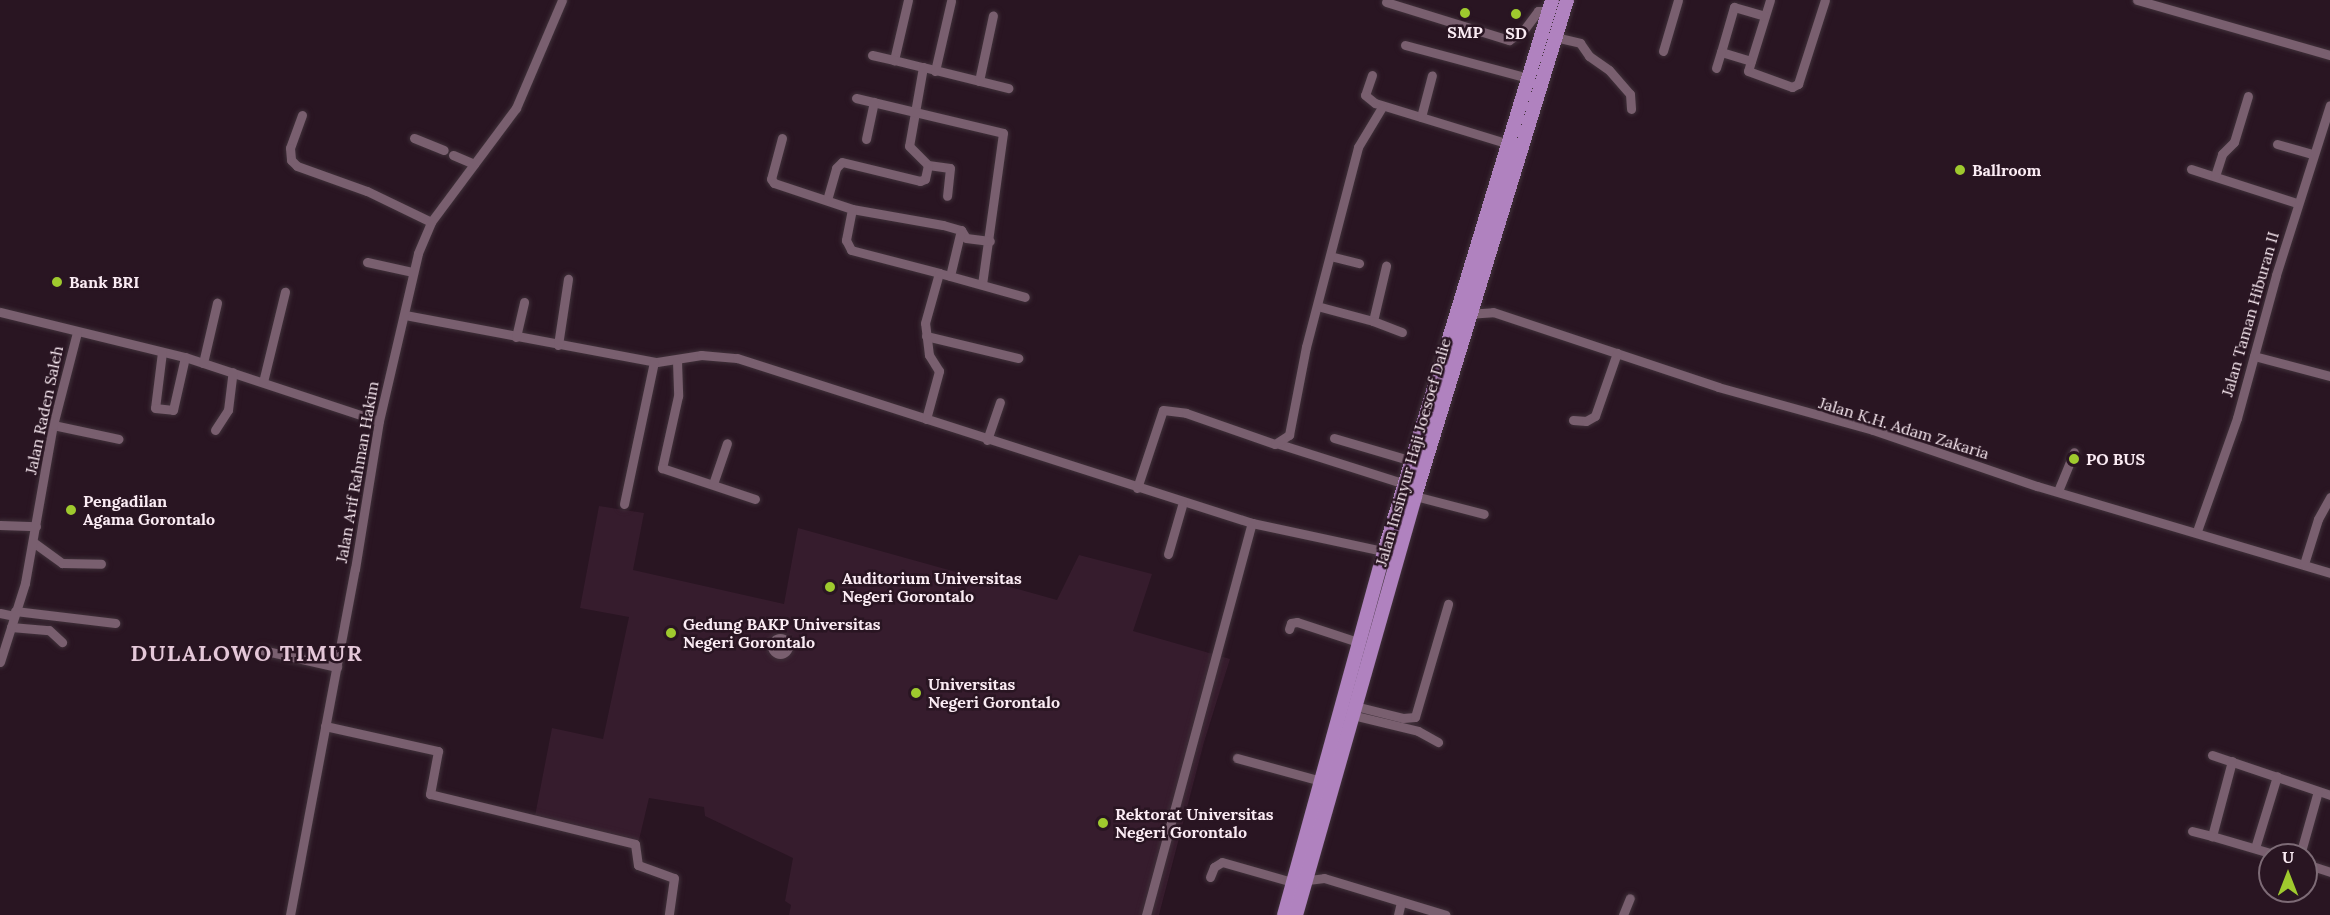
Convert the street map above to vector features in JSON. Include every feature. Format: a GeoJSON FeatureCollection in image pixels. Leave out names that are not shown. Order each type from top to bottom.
{"type":"FeatureCollection","features":[{"type":"Feature","properties":{"kind":"main road","name":"Jalan Insinyur Haji Joesoef Dalie"},"geometry":{"type":"LineString","coordinates":[[1296,915],[1298,881],[1321,781],[1384,552],[1412,461],[1463,315],[1567,0]]}},
{"type":"Feature","properties":{"kind":"main road","name":"Jalan Insinyur Haji Joesoef Dalie"},"geometry":{"type":"LineString","coordinates":[[1284,915],[1298,881],[1353,711],[1400,556],[1509,144],[1550,6]]}},
{"type":"Feature","properties":{"kind":"street","name":"Jalan Arif Rahman Hakim"},"geometry":{"type":"LineString","coordinates":[[290,915],[337,667],[379,421],[405,315],[412,272],[431,222],[516,108],[562,0]]}},
{"type":"Feature","properties":{"kind":"street"},"geometry":{"type":"LineString","coordinates":[[894,60],[908,0]]}},
{"type":"Feature","properties":{"kind":"street"},"geometry":{"type":"LineString","coordinates":[[1663,51],[1678,0]]}},
{"type":"Feature","properties":{"kind":"street"},"geometry":{"type":"LineString","coordinates":[[1770,0],[1749,73],[1784,85],[1797,85],[1825,0]]}},
{"type":"Feature","properties":{"kind":"street"},"geometry":{"type":"LineString","coordinates":[[2137,0],[2330,55]]}},
{"type":"Feature","properties":{"kind":"street"},"geometry":{"type":"LineString","coordinates":[[935,71],[951,2]]}},
{"type":"Feature","properties":{"kind":"street"},"geometry":{"type":"LineString","coordinates":[[1386,2],[1509,40],[1523,31],[1538,11],[1550,6]]}},
{"type":"Feature","properties":{"kind":"street"},"geometry":{"type":"LineString","coordinates":[[1716,68],[1735,4],[1765,16]]}},
{"type":"Feature","properties":{"kind":"street"},"geometry":{"type":"LineString","coordinates":[[978,81],[993,15]]}},
{"type":"Feature","properties":{"kind":"street"},"geometry":{"type":"LineString","coordinates":[[1555,37],[1580,43],[1589,56],[1609,70],[1630,94],[1631,109]]}},
{"type":"Feature","properties":{"kind":"street"},"geometry":{"type":"LineString","coordinates":[[1405,45],[1528,78]]}},
{"type":"Feature","properties":{"kind":"street"},"geometry":{"type":"LineString","coordinates":[[1721,52],[1751,61]]}},
{"type":"Feature","properties":{"kind":"street"},"geometry":{"type":"LineString","coordinates":[[872,55],[1008,88]]}},
{"type":"Feature","properties":{"kind":"street"},"geometry":{"type":"LineString","coordinates":[[923,68],[910,149],[928,165],[950,168],[947,195]]}},
{"type":"Feature","properties":{"kind":"street"},"geometry":{"type":"LineString","coordinates":[[1372,75],[1365,95],[1382,107],[1509,144]]}},
{"type":"Feature","properties":{"kind":"street"},"geometry":{"type":"LineString","coordinates":[[1421,117],[1432,75]]}},
{"type":"Feature","properties":{"kind":"street"},"geometry":{"type":"LineString","coordinates":[[2215,176],[2222,154],[2234,142],[2248,96]]}},
{"type":"Feature","properties":{"kind":"street"},"geometry":{"type":"LineString","coordinates":[[856,98],[1004,134],[982,284]]}},
{"type":"Feature","properties":{"kind":"street"},"geometry":{"type":"LineString","coordinates":[[866,139],[874,102]]}},
{"type":"Feature","properties":{"kind":"street","name":"Jalan Taman Hiburan II"},"geometry":{"type":"LineString","coordinates":[[2197,531],[2254,356],[2297,203],[2330,105]]}},
{"type":"Feature","properties":{"kind":"street"},"geometry":{"type":"LineString","coordinates":[[1279,444],[1288,435],[1317,306],[1362,136],[1382,107]]}},
{"type":"Feature","properties":{"kind":"street"},"geometry":{"type":"LineString","coordinates":[[302,116],[290,148],[291,160],[297,166],[367,191],[431,222]]}},
{"type":"Feature","properties":{"kind":"street"},"geometry":{"type":"LineString","coordinates":[[414,138],[444,150]]}},
{"type":"Feature","properties":{"kind":"street"},"geometry":{"type":"LineString","coordinates":[[782,138],[772,181],[852,209],[961,230],[966,238],[990,241]]}},
{"type":"Feature","properties":{"kind":"street"},"geometry":{"type":"LineString","coordinates":[[2277,144],[2313,154]]}},
{"type":"Feature","properties":{"kind":"street"},"geometry":{"type":"LineString","coordinates":[[453,155],[474,164]]}},
{"type":"Feature","properties":{"kind":"street"},"geometry":{"type":"LineString","coordinates":[[827,200],[836,168],[842,162],[920,181],[925,179],[928,165]]}},
{"type":"Feature","properties":{"kind":"street"},"geometry":{"type":"LineString","coordinates":[[2191,169],[2297,203]]}},
{"type":"Feature","properties":{"kind":"street"},"geometry":{"type":"LineString","coordinates":[[852,209],[846,240],[851,250],[1025,297]]}},
{"type":"Feature","properties":{"kind":"street"},"geometry":{"type":"LineString","coordinates":[[950,276],[961,230]]}},
{"type":"Feature","properties":{"kind":"street"},"geometry":{"type":"LineString","coordinates":[[1330,256],[1359,263]]}},
{"type":"Feature","properties":{"kind":"street"},"geometry":{"type":"LineString","coordinates":[[367,261],[412,272]]}},
{"type":"Feature","properties":{"kind":"street"},"geometry":{"type":"LineString","coordinates":[[1373,321],[1386,266]]}},
{"type":"Feature","properties":{"kind":"street"},"geometry":{"type":"LineString","coordinates":[[926,419],[939,371],[930,360],[926,336],[927,315],[939,273]]}},
{"type":"Feature","properties":{"kind":"street"},"geometry":{"type":"LineString","coordinates":[[558,345],[568,279]]}},
{"type":"Feature","properties":{"kind":"street"},"geometry":{"type":"LineString","coordinates":[[263,382],[285,292]]}},
{"type":"Feature","properties":{"kind":"street"},"geometry":{"type":"LineString","coordinates":[[516,337],[524,302]]}},
{"type":"Feature","properties":{"kind":"street"},"geometry":{"type":"LineString","coordinates":[[203,363],[217,303]]}},
{"type":"Feature","properties":{"kind":"street"},"geometry":{"type":"LineString","coordinates":[[1317,306],[1373,321],[1402,332]]}},
{"type":"Feature","properties":{"kind":"street"},"geometry":{"type":"LineString","coordinates":[[0,312],[77,332]]}},
{"type":"Feature","properties":{"kind":"street","name":"Jalan K.H. Adam Zakaria"},"geometry":{"type":"LineString","coordinates":[[1463,315],[1493,312],[2058,491],[2197,531],[2330,573]]}},
{"type":"Feature","properties":{"kind":"street"},"geometry":{"type":"LineString","coordinates":[[405,315],[654,362],[677,361],[701,355],[737,358],[987,440],[1252,523],[1400,556]]}},
{"type":"Feature","properties":{"kind":"street","name":"Jalan Raden Saleh"},"geometry":{"type":"LineString","coordinates":[[0,662],[11,629],[33,542],[53,425],[77,332],[185,357],[379,421]]}},
{"type":"Feature","properties":{"kind":"street"},"geometry":{"type":"LineString","coordinates":[[926,336],[1018,358]]}},
{"type":"Feature","properties":{"kind":"street"},"geometry":{"type":"LineString","coordinates":[[162,352],[155,408],[174,410],[185,357]]}},
{"type":"Feature","properties":{"kind":"street"},"geometry":{"type":"LineString","coordinates":[[1573,420],[1586,421],[1594,416],[1617,353]]}},
{"type":"Feature","properties":{"kind":"street"},"geometry":{"type":"LineString","coordinates":[[2254,356],[2330,376]]}},
{"type":"Feature","properties":{"kind":"street"},"geometry":{"type":"LineString","coordinates":[[677,361],[678,396],[662,468],[755,499]]}},
{"type":"Feature","properties":{"kind":"street"},"geometry":{"type":"LineString","coordinates":[[624,504],[654,362]]}},
{"type":"Feature","properties":{"kind":"street"},"geometry":{"type":"LineString","coordinates":[[215,430],[228,410],[233,372]]}},
{"type":"Feature","properties":{"kind":"street"},"geometry":{"type":"LineString","coordinates":[[987,440],[1000,402]]}},
{"type":"Feature","properties":{"kind":"street"},"geometry":{"type":"LineString","coordinates":[[1137,488],[1163,410],[1186,412],[1405,484]]}},
{"type":"Feature","properties":{"kind":"street"},"geometry":{"type":"LineString","coordinates":[[53,425],[119,439]]}},
{"type":"Feature","properties":{"kind":"street"},"geometry":{"type":"LineString","coordinates":[[1334,438],[1412,461]]}},
{"type":"Feature","properties":{"kind":"street"},"geometry":{"type":"LineString","coordinates":[[713,484],[727,443]]}},
{"type":"Feature","properties":{"kind":"street"},"geometry":{"type":"LineString","coordinates":[[2058,491],[2074,452]]}},
{"type":"Feature","properties":{"kind":"street"},"geometry":{"type":"LineString","coordinates":[[1415,496],[1484,514]]}},
{"type":"Feature","properties":{"kind":"street"},"geometry":{"type":"LineString","coordinates":[[2304,564],[2318,519],[2330,497]]}},
{"type":"Feature","properties":{"kind":"street"},"geometry":{"type":"LineString","coordinates":[[1168,554],[1183,502]]}},
{"type":"Feature","properties":{"kind":"street"},"geometry":{"type":"LineString","coordinates":[[1146,915],[1252,523]]}},
{"type":"Feature","properties":{"kind":"street"},"geometry":{"type":"LineString","coordinates":[[0,525],[36,526]]}},
{"type":"Feature","properties":{"kind":"street"},"geometry":{"type":"LineString","coordinates":[[33,542],[62,563],[101,564]]}},
{"type":"Feature","properties":{"kind":"street"},"geometry":{"type":"LineString","coordinates":[[1353,711],[1403,718],[1415,717],[1448,604]]}},
{"type":"Feature","properties":{"kind":"street"},"geometry":{"type":"LineString","coordinates":[[0,613],[115,623]]}},
{"type":"Feature","properties":{"kind":"street"},"geometry":{"type":"LineString","coordinates":[[1289,629],[1291,623],[1297,622],[1358,642]]}},
{"type":"Feature","properties":{"kind":"street"},"geometry":{"type":"LineString","coordinates":[[0,629],[48,630],[62,642]]}},
{"type":"Feature","properties":{"kind":"street"},"geometry":{"type":"LineString","coordinates":[[262,650],[337,667]]}},
{"type":"Feature","properties":{"kind":"street"},"geometry":{"type":"LineString","coordinates":[[1353,711],[1418,731],[1437,742]]}},
{"type":"Feature","properties":{"kind":"street"},"geometry":{"type":"LineString","coordinates":[[325,726],[438,751],[430,794],[635,844],[638,865],[674,878],[669,915]]}},
{"type":"Feature","properties":{"kind":"street"},"geometry":{"type":"LineString","coordinates":[[2211,755],[2330,795]]}},
{"type":"Feature","properties":{"kind":"street"},"geometry":{"type":"LineString","coordinates":[[1237,758],[1321,781]]}},
{"type":"Feature","properties":{"kind":"street"},"geometry":{"type":"LineString","coordinates":[[2212,836],[2232,761]]}},
{"type":"Feature","properties":{"kind":"street"},"geometry":{"type":"LineString","coordinates":[[2255,848],[2277,776]]}},
{"type":"Feature","properties":{"kind":"street"},"geometry":{"type":"LineString","coordinates":[[2303,843],[2318,791]]}},
{"type":"Feature","properties":{"kind":"street"},"geometry":{"type":"LineString","coordinates":[[2192,831],[2258,849]]}},
{"type":"Feature","properties":{"kind":"street"},"geometry":{"type":"LineString","coordinates":[[1210,877],[1214,867],[1222,862],[1298,881],[1331,880],[1446,915]]}},
{"type":"Feature","properties":{"kind":"street"},"geometry":{"type":"LineString","coordinates":[[1623,915],[1630,898]]}},
{"type":"Feature","properties":{"kind":"street"},"geometry":{"type":"LineString","coordinates":[[1398,915],[1401,902]]}},
{"type":"Feature","properties":{"kind":"shaded area","name":"Universitas Negeri Gorontalo"},"geometry":{"type":"Polygon","coordinates":[[[599,506],[644,513],[633,570],[784,604],[798,528],[1057,600],[1079,555],[1152,574],[1133,631],[1230,659],[1204,742],[1159,915],[789,915],[791,905],[785,901],[793,858],[705,816],[704,807],[649,798],[638,844],[535,816],[552,728],[603,739],[629,617],[580,608],[599,506]]]}},
{"type":"Feature","properties":{"kind":"place","name":"SMP"},"geometry":{"type":"Point","coordinates":[1465,13]}},
{"type":"Feature","properties":{"kind":"place","name":"SD"},"geometry":{"type":"Point","coordinates":[1516,14]}},
{"type":"Feature","properties":{"kind":"place","name":"Ballroom"},"geometry":{"type":"Point","coordinates":[1960,170]}},
{"type":"Feature","properties":{"kind":"place","name":"Bank BRI"},"geometry":{"type":"Point","coordinates":[57,282]}},
{"type":"Feature","properties":{"kind":"place","name":"PO BUS"},"geometry":{"type":"Point","coordinates":[2074,459]}},
{"type":"Feature","properties":{"kind":"place","name":"Pengadilan Agama Gorontalo"},"geometry":{"type":"Point","coordinates":[71,510]}},
{"type":"Feature","properties":{"kind":"place","name":"Auditorium Universitas Negeri Gorontalo"},"geometry":{"type":"Point","coordinates":[830,587]}},
{"type":"Feature","properties":{"kind":"place","name":"Gedung BAKP Universitas Negeri Gorontalo"},"geometry":{"type":"Point","coordinates":[671,633]}},
{"type":"Feature","properties":{"kind":"place","name":"Universitas Negeri Gorontalo"},"geometry":{"type":"Point","coordinates":[916,693]}},
{"type":"Feature","properties":{"kind":"place","name":"Rektorat Universitas Negeri Gorontalo"},"geometry":{"type":"Point","coordinates":[1103,823]}},
{"type":"Feature","properties":{"kind":"district","name":"DULALOWO TIMUR"},"geometry":{"type":"Point","coordinates":[247,654]}}]}
